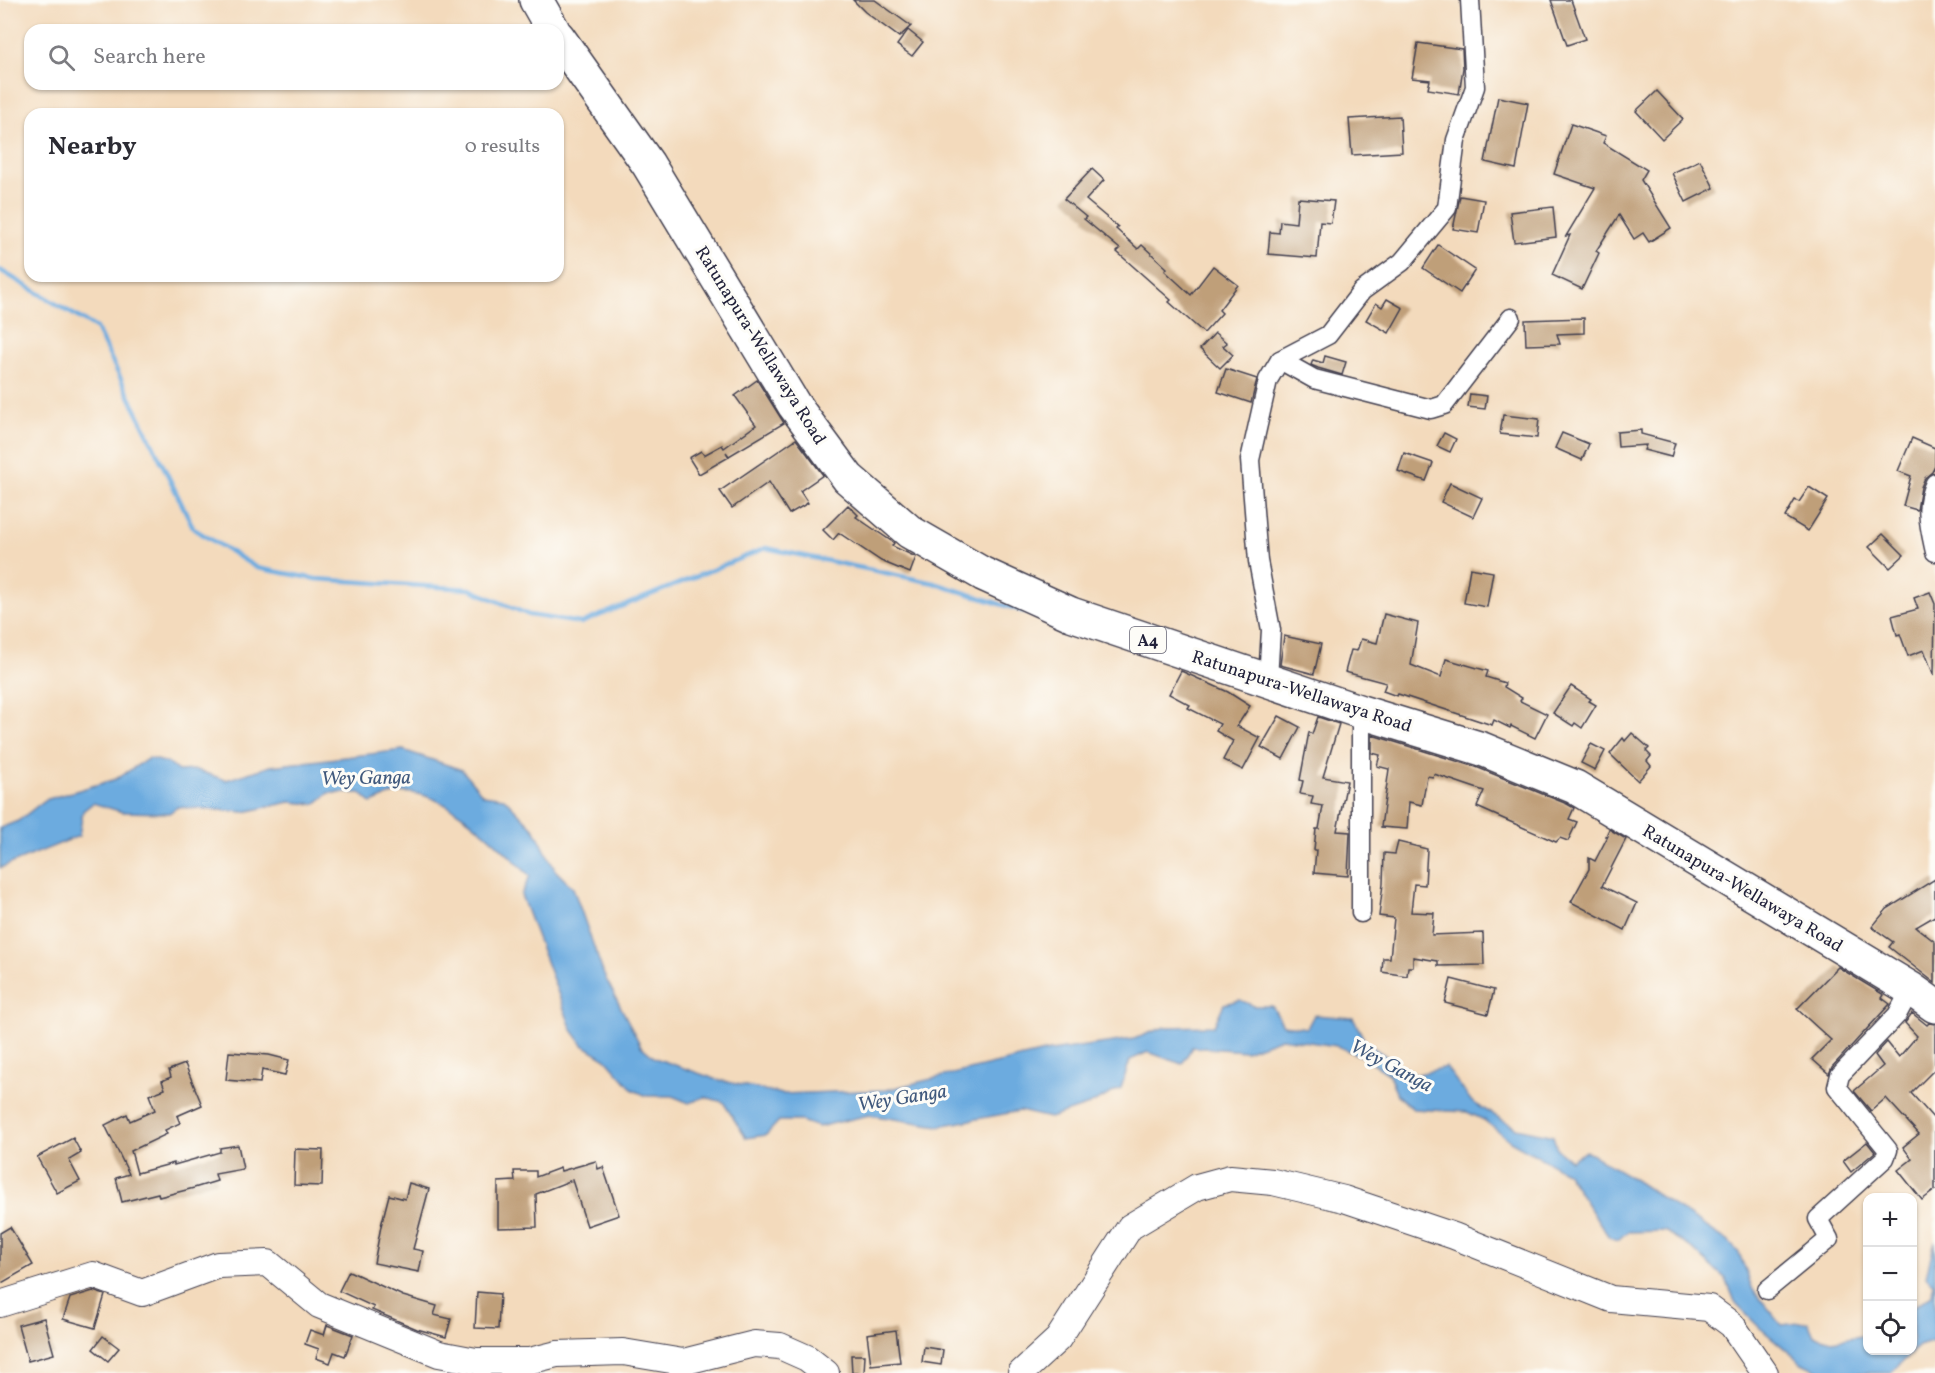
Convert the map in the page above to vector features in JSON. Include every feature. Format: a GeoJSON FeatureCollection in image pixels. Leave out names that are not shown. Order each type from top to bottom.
{"type":"FeatureCollection","features":[{"type":"Feature","properties":{"kind":"highway"},"geometry":{"type":"LineString","coordinates":[[536,0],[550,24]]}},
{"type":"Feature","properties":{"kind":"highway","name":"Ratunapura-Wellawaya Road"},"geometry":{"type":"LineString","coordinates":[[564,46],[648,164],[794,405],[848,478],[910,532],[983,574],[1071,614],[1361,712],[1482,749],[1575,787],[1923,997]]}},
{"type":"Feature","properties":{"kind":"street"},"geometry":{"type":"LineString","coordinates":[[1268,679],[1271,630],[1258,561],[1250,460],[1268,380],[1280,360],[1328,335],[1362,291],[1402,262],[1447,208],[1456,140],[1475,87],[1470,0]]}},
{"type":"Feature","properties":{"kind":"street"},"geometry":{"type":"LineString","coordinates":[[1280,360],[1314,379],[1431,410],[1444,405],[1511,318]]}},
{"type":"Feature","properties":{"kind":"street"},"geometry":{"type":"LineString","coordinates":[[1935,483],[1929,494],[1928,520],[1935,552]]}},
{"type":"Feature","properties":{"kind":"street"},"geometry":{"type":"LineString","coordinates":[[1361,712],[1361,913]]}},
{"type":"Feature","properties":{"kind":"street"},"geometry":{"type":"LineString","coordinates":[[1767,1290],[1828,1239],[1818,1219],[1885,1158],[1888,1150],[1837,1087],[1840,1075],[1897,1016],[1923,997]]}},
{"type":"Feature","properties":{"kind":"street"},"geometry":{"type":"LineString","coordinates":[[1021,1373],[1058,1339],[1130,1227],[1197,1187],[1230,1178],[1273,1182],[1344,1199],[1454,1236],[1611,1299],[1709,1308],[1732,1325],[1765,1373]]}},
{"type":"Feature","properties":{"kind":"street"},"geometry":{"type":"LineString","coordinates":[[0,1304],[93,1275],[142,1293],[218,1264],[267,1263],[320,1305],[439,1354],[476,1361],[529,1361],[557,1354],[623,1352],[683,1362],[754,1344],[780,1346],[807,1358],[826,1373]]}},
{"type":"Feature","properties":{"kind":"water","name":"Wey Ganga"},"geometry":{"type":"Polygon","coordinates":[[[403,750],[462,770],[483,795],[504,798],[535,830],[555,870],[573,888],[604,975],[641,1046],[655,1058],[718,1080],[782,1094],[886,1090],[1044,1052],[1134,1039],[1165,1027],[1214,1026],[1224,1004],[1240,1000],[1254,1006],[1272,1006],[1283,1025],[1307,1028],[1314,1015],[1353,1018],[1366,1043],[1415,1075],[1446,1067],[1472,1102],[1516,1128],[1553,1136],[1557,1149],[1571,1160],[1586,1151],[1728,1241],[1739,1253],[1753,1290],[1782,1325],[1808,1322],[1814,1336],[1832,1341],[1863,1336],[1863,1355],[1909,1355],[1890,1373],[1823,1373],[1802,1363],[1760,1328],[1736,1304],[1726,1279],[1690,1247],[1665,1231],[1627,1232],[1618,1240],[1609,1237],[1566,1172],[1510,1141],[1484,1120],[1467,1112],[1413,1109],[1397,1095],[1389,1074],[1363,1057],[1337,1046],[1281,1038],[1246,1051],[1192,1047],[1182,1064],[1148,1052],[1130,1060],[1121,1088],[1089,1105],[1050,1118],[1020,1111],[939,1126],[869,1115],[818,1127],[801,1121],[779,1121],[766,1135],[746,1138],[723,1102],[705,1097],[689,1103],[672,1096],[647,1096],[633,1090],[606,1059],[583,1045],[572,1030],[521,895],[530,876],[470,821],[434,799],[416,794],[398,793],[371,803],[360,793],[329,793],[315,804],[290,802],[244,812],[178,807],[169,813],[122,812],[93,803],[83,811],[79,836],[0,868],[0,828],[18,821],[45,800],[116,779],[149,758],[168,763],[178,771],[196,770],[226,780],[271,766],[403,750]]]}},
{"type":"Feature","properties":{"kind":"water"},"geometry":{"type":"Polygon","coordinates":[[[1935,1241],[1935,1341],[1917,1348],[1917,1304],[1932,1295],[1933,1284],[1926,1276],[1935,1241]]]}},
{"type":"Feature","properties":{"kind":"building"},"geometry":{"type":"Polygon","coordinates":[[[853,0],[875,0],[911,26],[899,37],[865,12],[853,0]]]}},
{"type":"Feature","properties":{"kind":"building"},"geometry":{"type":"Polygon","coordinates":[[[1551,0],[1571,0],[1585,39],[1567,45],[1551,0]]]}},
{"type":"Feature","properties":{"kind":"building"},"geometry":{"type":"Polygon","coordinates":[[[908,30],[923,42],[912,56],[897,45],[908,30]]]}},
{"type":"Feature","properties":{"kind":"building"},"geometry":{"type":"Polygon","coordinates":[[[1418,43],[1462,49],[1463,68],[1459,94],[1428,89],[1430,80],[1412,78],[1418,43]]]}},
{"type":"Feature","properties":{"kind":"building"},"geometry":{"type":"Polygon","coordinates":[[[1657,91],[1683,119],[1662,139],[1636,111],[1657,91]]]}},
{"type":"Feature","properties":{"kind":"building"},"geometry":{"type":"Polygon","coordinates":[[[1498,97],[1528,103],[1516,169],[1485,162],[1498,97]]]}},
{"type":"Feature","properties":{"kind":"building"},"geometry":{"type":"Polygon","coordinates":[[[1400,116],[1402,152],[1352,155],[1349,119],[1400,116]]]}},
{"type":"Feature","properties":{"kind":"building"},"geometry":{"type":"Polygon","coordinates":[[[1571,124],[1606,136],[1603,143],[1647,170],[1641,180],[1671,228],[1649,242],[1643,233],[1634,239],[1619,215],[1596,251],[1599,253],[1582,289],[1552,275],[1570,235],[1566,236],[1595,188],[1554,174],[1571,124]]]}},
{"type":"Feature","properties":{"kind":"building"},"geometry":{"type":"Polygon","coordinates":[[[1700,160],[1714,188],[1686,202],[1672,173],[1700,160]]]}},
{"type":"Feature","properties":{"kind":"building"},"geometry":{"type":"Polygon","coordinates":[[[1092,169],[1104,180],[1086,200],[1118,227],[1116,229],[1138,249],[1142,245],[1191,295],[1213,266],[1238,285],[1219,310],[1222,313],[1204,333],[1117,252],[1120,249],[1064,199],[1092,169]]]}},
{"type":"Feature","properties":{"kind":"building"},"geometry":{"type":"Polygon","coordinates":[[[1460,196],[1484,200],[1478,233],[1453,229],[1460,196]]]}},
{"type":"Feature","properties":{"kind":"building"},"geometry":{"type":"Polygon","coordinates":[[[1298,198],[1334,201],[1331,223],[1320,222],[1317,258],[1268,254],[1270,232],[1279,233],[1280,221],[1296,223],[1298,198]]]}},
{"type":"Feature","properties":{"kind":"building"},"geometry":{"type":"Polygon","coordinates":[[[1553,207],[1556,237],[1514,242],[1510,212],[1553,207]]]}},
{"type":"Feature","properties":{"kind":"building"},"geometry":{"type":"Polygon","coordinates":[[[1438,245],[1475,270],[1460,293],[1423,268],[1438,245]]]}},
{"type":"Feature","properties":{"kind":"building"},"geometry":{"type":"Polygon","coordinates":[[[1387,299],[1403,308],[1389,333],[1366,320],[1376,303],[1382,307],[1387,299]]]}},
{"type":"Feature","properties":{"kind":"building"},"geometry":{"type":"Polygon","coordinates":[[[1584,318],[1584,333],[1557,334],[1560,344],[1526,345],[1525,320],[1584,318]]]}},
{"type":"Feature","properties":{"kind":"building"},"geometry":{"type":"Polygon","coordinates":[[[1215,333],[1227,343],[1223,346],[1233,355],[1220,368],[1200,349],[1215,333]]]}},
{"type":"Feature","properties":{"kind":"building"},"geometry":{"type":"Polygon","coordinates":[[[1325,356],[1346,362],[1342,375],[1311,365],[1313,360],[1323,363],[1325,356]]]}},
{"type":"Feature","properties":{"kind":"building"},"geometry":{"type":"Polygon","coordinates":[[[1226,369],[1257,379],[1251,403],[1218,392],[1226,369]]]}},
{"type":"Feature","properties":{"kind":"building"},"geometry":{"type":"Polygon","coordinates":[[[757,380],[784,423],[729,456],[726,452],[729,457],[699,474],[689,458],[701,451],[704,455],[722,445],[724,448],[756,425],[735,396],[757,380]]]}},
{"type":"Feature","properties":{"kind":"building"},"geometry":{"type":"Polygon","coordinates":[[[1470,394],[1487,396],[1485,409],[1468,407],[1470,394]]]}},
{"type":"Feature","properties":{"kind":"building"},"geometry":{"type":"Polygon","coordinates":[[[1503,415],[1539,419],[1537,438],[1500,434],[1503,415]]]}},
{"type":"Feature","properties":{"kind":"building"},"geometry":{"type":"Polygon","coordinates":[[[1641,430],[1641,434],[1675,443],[1671,457],[1644,450],[1646,445],[1618,447],[1617,432],[1641,430]]]}},
{"type":"Feature","properties":{"kind":"building"},"geometry":{"type":"Polygon","coordinates":[[[1444,433],[1456,439],[1450,452],[1437,446],[1444,433]]]}},
{"type":"Feature","properties":{"kind":"building"},"geometry":{"type":"Polygon","coordinates":[[[1562,433],[1589,444],[1582,460],[1555,448],[1562,433]]]}},
{"type":"Feature","properties":{"kind":"building"},"geometry":{"type":"Polygon","coordinates":[[[1912,438],[1935,448],[1935,466],[1921,487],[1917,510],[1903,506],[1911,476],[1898,471],[1912,438]]]}},
{"type":"Feature","properties":{"kind":"building"},"geometry":{"type":"Polygon","coordinates":[[[796,439],[823,475],[800,491],[808,503],[789,514],[769,482],[732,508],[720,491],[796,439]]]}},
{"type":"Feature","properties":{"kind":"building"},"geometry":{"type":"Polygon","coordinates":[[[1404,453],[1433,463],[1426,481],[1398,471],[1404,453]]]}},
{"type":"Feature","properties":{"kind":"building"},"geometry":{"type":"Polygon","coordinates":[[[1450,483],[1482,498],[1473,517],[1441,502],[1450,483]]]}},
{"type":"Feature","properties":{"kind":"building"},"geometry":{"type":"Polygon","coordinates":[[[1809,487],[1828,499],[1808,531],[1785,517],[1795,500],[1799,502],[1809,487]]]}},
{"type":"Feature","properties":{"kind":"building"},"geometry":{"type":"Polygon","coordinates":[[[848,505],[858,515],[856,517],[894,543],[892,546],[916,557],[910,573],[881,561],[839,533],[833,540],[823,530],[848,505]]]}},
{"type":"Feature","properties":{"kind":"building"},"geometry":{"type":"Polygon","coordinates":[[[1883,534],[1904,555],[1890,568],[1869,547],[1883,534]]]}},
{"type":"Feature","properties":{"kind":"building"},"geometry":{"type":"Polygon","coordinates":[[[1470,568],[1493,572],[1487,607],[1464,603],[1470,568]]]}},
{"type":"Feature","properties":{"kind":"building"},"geometry":{"type":"Polygon","coordinates":[[[1930,592],[1935,604],[1934,676],[1924,650],[1908,656],[1900,634],[1897,635],[1892,616],[1918,609],[1914,598],[1930,592]]]}},
{"type":"Feature","properties":{"kind":"building"},"geometry":{"type":"Polygon","coordinates":[[[1384,614],[1418,623],[1411,665],[1441,677],[1446,659],[1488,671],[1486,677],[1505,683],[1504,687],[1522,698],[1520,701],[1547,714],[1535,738],[1494,720],[1492,725],[1398,694],[1397,696],[1383,691],[1386,683],[1345,672],[1351,650],[1357,651],[1361,639],[1377,643],[1384,614]]]}},
{"type":"Feature","properties":{"kind":"building"},"geometry":{"type":"Polygon","coordinates":[[[1284,636],[1321,644],[1314,674],[1280,665],[1284,636]]]}},
{"type":"Feature","properties":{"kind":"building"},"geometry":{"type":"Polygon","coordinates":[[[1181,671],[1228,692],[1250,706],[1237,726],[1260,738],[1243,770],[1223,760],[1233,741],[1216,731],[1220,724],[1188,708],[1190,705],[1169,694],[1181,671]]]}},
{"type":"Feature","properties":{"kind":"building"},"geometry":{"type":"Polygon","coordinates":[[[1571,686],[1596,705],[1582,728],[1575,723],[1573,726],[1553,713],[1571,686]]]}},
{"type":"Feature","properties":{"kind":"building"},"geometry":{"type":"Polygon","coordinates":[[[1279,716],[1300,727],[1283,759],[1261,747],[1279,716]]]}},
{"type":"Feature","properties":{"kind":"building"},"geometry":{"type":"Polygon","coordinates":[[[1318,717],[1339,724],[1323,777],[1347,781],[1337,831],[1350,832],[1348,876],[1314,873],[1316,829],[1319,829],[1323,806],[1311,804],[1313,796],[1300,794],[1303,781],[1300,780],[1309,732],[1312,734],[1318,717]]]}},
{"type":"Feature","properties":{"kind":"building"},"geometry":{"type":"Polygon","coordinates":[[[1632,733],[1649,748],[1646,751],[1651,756],[1647,761],[1651,766],[1638,781],[1610,754],[1623,738],[1625,741],[1632,733]]]}},
{"type":"Feature","properties":{"kind":"building"},"geometry":{"type":"Polygon","coordinates":[[[1372,735],[1476,767],[1567,804],[1574,808],[1569,819],[1577,822],[1568,841],[1560,838],[1556,842],[1477,807],[1484,791],[1434,774],[1433,777],[1427,776],[1422,805],[1409,802],[1407,829],[1381,827],[1389,769],[1377,766],[1380,755],[1372,753],[1372,735]]]}},
{"type":"Feature","properties":{"kind":"building"},"geometry":{"type":"Polygon","coordinates":[[[1591,744],[1605,751],[1595,770],[1581,763],[1591,744]]]}},
{"type":"Feature","properties":{"kind":"building"},"geometry":{"type":"Polygon","coordinates":[[[1609,829],[1626,839],[1602,886],[1637,903],[1625,930],[1571,902],[1589,869],[1589,858],[1595,861],[1608,836],[1606,836],[1609,829]]]}},
{"type":"Feature","properties":{"kind":"building"},"geometry":{"type":"Polygon","coordinates":[[[1398,842],[1427,849],[1425,885],[1414,884],[1411,912],[1434,913],[1432,935],[1483,933],[1484,965],[1438,966],[1438,961],[1413,957],[1413,967],[1408,967],[1407,976],[1382,972],[1383,958],[1390,958],[1394,918],[1379,916],[1384,853],[1395,854],[1398,842]]]}},
{"type":"Feature","properties":{"kind":"building"},"geometry":{"type":"Polygon","coordinates":[[[1935,879],[1935,916],[1916,927],[1935,942],[1935,983],[1889,947],[1893,942],[1872,927],[1887,909],[1935,879]]]}},
{"type":"Feature","properties":{"kind":"building"},"geometry":{"type":"Polygon","coordinates":[[[1838,967],[1884,995],[1882,998],[1890,1004],[1832,1067],[1829,1074],[1812,1059],[1831,1040],[1797,1009],[1838,967]]]}},
{"type":"Feature","properties":{"kind":"building"},"geometry":{"type":"Polygon","coordinates":[[[1451,979],[1494,990],[1488,1014],[1445,1003],[1451,979]]]}},
{"type":"Feature","properties":{"kind":"building"},"geometry":{"type":"Polygon","coordinates":[[[1912,1013],[1927,1025],[1935,1024],[1935,1069],[1911,1093],[1935,1120],[1935,1190],[1922,1200],[1898,1170],[1912,1159],[1903,1147],[1919,1134],[1886,1098],[1871,1111],[1854,1091],[1883,1066],[1875,1055],[1887,1042],[1899,1057],[1917,1036],[1905,1023],[1912,1013]]]}},
{"type":"Feature","properties":{"kind":"building"},"geometry":{"type":"Polygon","coordinates":[[[229,1052],[269,1055],[289,1060],[285,1075],[262,1070],[260,1083],[226,1080],[229,1052]]]}},
{"type":"Feature","properties":{"kind":"building"},"geometry":{"type":"Polygon","coordinates":[[[185,1064],[202,1105],[177,1116],[180,1123],[165,1130],[167,1134],[131,1151],[137,1173],[174,1163],[174,1165],[220,1152],[220,1148],[238,1145],[243,1169],[215,1174],[217,1181],[194,1188],[159,1197],[158,1193],[122,1202],[116,1178],[129,1174],[105,1125],[127,1114],[130,1121],[155,1110],[149,1095],[165,1089],[162,1081],[171,1077],[169,1070],[185,1064]]]}},
{"type":"Feature","properties":{"kind":"building"},"geometry":{"type":"Polygon","coordinates":[[[73,1138],[81,1153],[69,1160],[80,1181],[57,1193],[37,1157],[73,1138]]]}},
{"type":"Feature","properties":{"kind":"building"},"geometry":{"type":"Polygon","coordinates":[[[1867,1142],[1875,1152],[1851,1172],[1843,1161],[1867,1142]]]}},
{"type":"Feature","properties":{"kind":"building"},"geometry":{"type":"Polygon","coordinates":[[[295,1149],[323,1150],[322,1186],[294,1185],[295,1149]]]}},
{"type":"Feature","properties":{"kind":"building"},"geometry":{"type":"Polygon","coordinates":[[[596,1161],[598,1169],[603,1167],[619,1215],[587,1226],[572,1180],[536,1194],[537,1227],[498,1228],[498,1182],[515,1181],[514,1171],[536,1171],[536,1177],[560,1168],[561,1171],[596,1161]]]}},
{"type":"Feature","properties":{"kind":"building"},"geometry":{"type":"Polygon","coordinates":[[[409,1183],[429,1189],[413,1249],[423,1251],[419,1272],[374,1263],[389,1195],[405,1199],[409,1183]]]}},
{"type":"Feature","properties":{"kind":"building"},"geometry":{"type":"Polygon","coordinates":[[[10,1227],[33,1265],[0,1284],[0,1233],[10,1227]]]}},
{"type":"Feature","properties":{"kind":"building"},"geometry":{"type":"Polygon","coordinates":[[[349,1271],[403,1296],[437,1306],[434,1315],[451,1319],[446,1337],[417,1329],[372,1310],[374,1307],[339,1291],[349,1271]]]}},
{"type":"Feature","properties":{"kind":"building"},"geometry":{"type":"Polygon","coordinates":[[[93,1291],[105,1295],[95,1328],[63,1319],[70,1298],[93,1291]]]}},
{"type":"Feature","properties":{"kind":"building"},"geometry":{"type":"Polygon","coordinates":[[[477,1292],[500,1294],[498,1329],[475,1328],[477,1292]]]}},
{"type":"Feature","properties":{"kind":"building"},"geometry":{"type":"Polygon","coordinates":[[[44,1318],[54,1354],[28,1361],[18,1325],[44,1318]]]}},
{"type":"Feature","properties":{"kind":"building"},"geometry":{"type":"Polygon","coordinates":[[[327,1325],[353,1335],[345,1356],[334,1352],[330,1363],[316,1358],[319,1349],[305,1344],[310,1330],[324,1335],[327,1325]]]}},
{"type":"Feature","properties":{"kind":"building"},"geometry":{"type":"Polygon","coordinates":[[[896,1330],[900,1362],[871,1365],[867,1334],[896,1330]]]}},
{"type":"Feature","properties":{"kind":"building"},"geometry":{"type":"Polygon","coordinates":[[[103,1336],[119,1348],[108,1361],[93,1349],[103,1336]]]}},
{"type":"Feature","properties":{"kind":"building"},"geometry":{"type":"Polygon","coordinates":[[[924,1347],[943,1350],[941,1365],[922,1362],[924,1347]]]}},
{"type":"Feature","properties":{"kind":"building"},"geometry":{"type":"Polygon","coordinates":[[[851,1355],[865,1355],[864,1373],[852,1373],[851,1355]]]}},
{"type":"Feature","properties":{"kind":"waterway"},"geometry":{"type":"LineString","coordinates":[[0,270],[96,328],[194,529],[257,568],[316,579],[470,589],[529,615],[581,623],[766,548],[934,583],[1035,615]]}}]}
